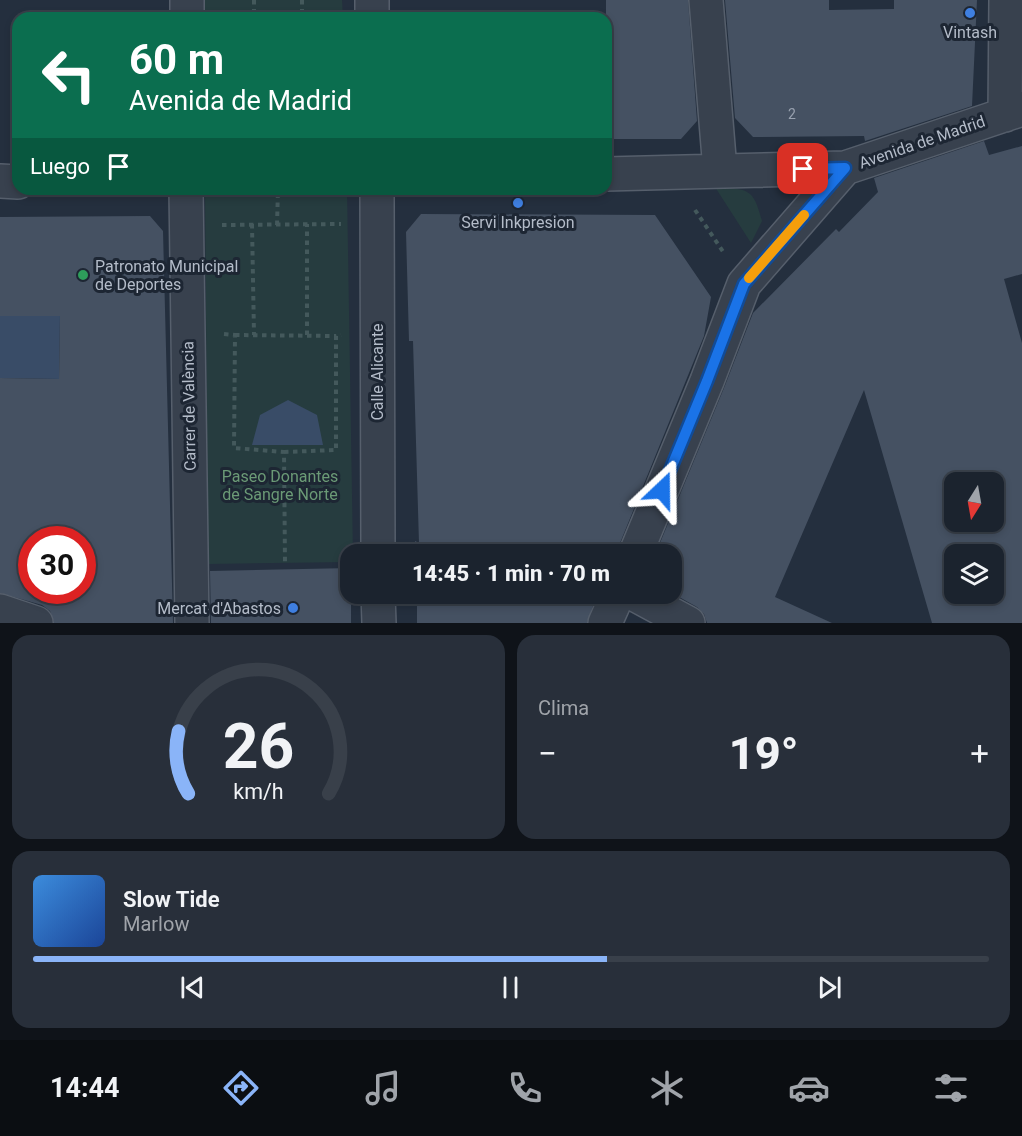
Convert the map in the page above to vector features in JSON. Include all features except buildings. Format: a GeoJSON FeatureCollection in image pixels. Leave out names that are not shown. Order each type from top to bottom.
{"type":"FeatureCollection","features":[{"type":"Feature","properties":{"kind":"street"},"geometry":{"type":"LineString","coordinates":[[706,0],[720,170]]}},
{"type":"Feature","properties":{"kind":"street"},"geometry":{"type":"LineString","coordinates":[[1006,0],[1014,112]]}},
{"type":"Feature","properties":{"kind":"street","name":"Avenida de Madrid"},"geometry":{"type":"LineString","coordinates":[[612,174],[845,168],[1014,112]]}},
{"type":"Feature","properties":{"kind":"street"},"geometry":{"type":"LineString","coordinates":[[640,544],[707,381],[744,284],[845,168]]}},
{"type":"Feature","properties":{"kind":"street","name":"Carrer de València"},"geometry":{"type":"LineString","coordinates":[[186,195],[192,623]]}},
{"type":"Feature","properties":{"kind":"street","name":"Calle Alicante"},"geometry":{"type":"LineString","coordinates":[[377,195],[378,544]]}},
{"type":"Feature","properties":{"kind":"street"},"geometry":{"type":"LineString","coordinates":[[378,604],[379,623]]}},
{"type":"Feature","properties":{"kind":"street"},"geometry":{"type":"LineString","coordinates":[[604,623],[613,604]]}},
{"type":"Feature","properties":{"kind":"street"},"geometry":{"type":"LineString","coordinates":[[653,604],[688,623]]}},
{"type":"Feature","properties":{"kind":"street"},"geometry":{"type":"LineString","coordinates":[[0,611],[36,623]]}},
{"type":"Feature","properties":{"kind":"path"},"geometry":{"type":"LineString","coordinates":[[670,171],[744,284]]}},
{"type":"Feature","properties":{"kind":"path"},"geometry":{"type":"LineString","coordinates":[[277,225],[278,195]]}},
{"type":"Feature","properties":{"kind":"path"},"geometry":{"type":"LineString","coordinates":[[252,224],[254,335]]}},
{"type":"Feature","properties":{"kind":"path"},"geometry":{"type":"LineString","coordinates":[[307,224],[307,335]]}},
{"type":"Feature","properties":{"kind":"path"},"geometry":{"type":"LineString","coordinates":[[217,225],[348,224]]}},
{"type":"Feature","properties":{"kind":"path"},"geometry":{"type":"LineString","coordinates":[[216,334],[336,336],[350,334]]}},
{"type":"Feature","properties":{"kind":"path"},"geometry":{"type":"LineString","coordinates":[[235,334],[234,448],[284,452],[336,450],[336,336]]}},
{"type":"Feature","properties":{"kind":"path"},"geometry":{"type":"LineString","coordinates":[[284,452],[285,563]]}},
{"type":"Feature","properties":{"kind":"green space"},"geometry":{"type":"Polygon","coordinates":[[[202,0],[342,0],[343,12],[202,12],[202,0]]]}},
{"type":"Feature","properties":{"kind":"green space"},"geometry":{"type":"Polygon","coordinates":[[[715,187],[748,192],[756,202],[762,221],[751,243],[715,187]]]}},
{"type":"Feature","properties":{"kind":"green space","name":"Paseo Donantes de Sangre Norte"},"geometry":{"type":"Polygon","coordinates":[[[205,195],[347,195],[353,544],[340,544],[340,562],[208,564],[205,195]]]}},
{"type":"Feature","properties":{"kind":"water"},"geometry":{"type":"Polygon","coordinates":[[[0,316],[60,316],[59,379],[0,378],[0,316]]]}},
{"type":"Feature","properties":{"kind":"water"},"geometry":{"type":"Polygon","coordinates":[[[288,400],[317,415],[323,445],[252,445],[260,415],[288,400]]]}},
{"type":"Feature","properties":{"kind":"slow traffic"},"geometry":{"type":"LineString","coordinates":[[749,278],[804,215]]}},
{"type":"Feature","properties":{"kind":"place","name":"Vintash"},"geometry":{"type":"Point","coordinates":[970,13]}},
{"type":"Feature","properties":{"kind":"place","name":"Servi Inkpresion"},"geometry":{"type":"Point","coordinates":[518,203]}},
{"type":"Feature","properties":{"kind":"place","name":"Patronato Municipal de Deportes"},"geometry":{"type":"Point","coordinates":[83,275]}},
{"type":"Feature","properties":{"kind":"place","name":"Mercat d'Abastos"},"geometry":{"type":"Point","coordinates":[293,608]}},
{"type":"Feature","properties":{"kind":"route"},"geometry":{"type":"LineString","coordinates":[[662,490],[744,284],[845,168],[803,169]]}}]}
